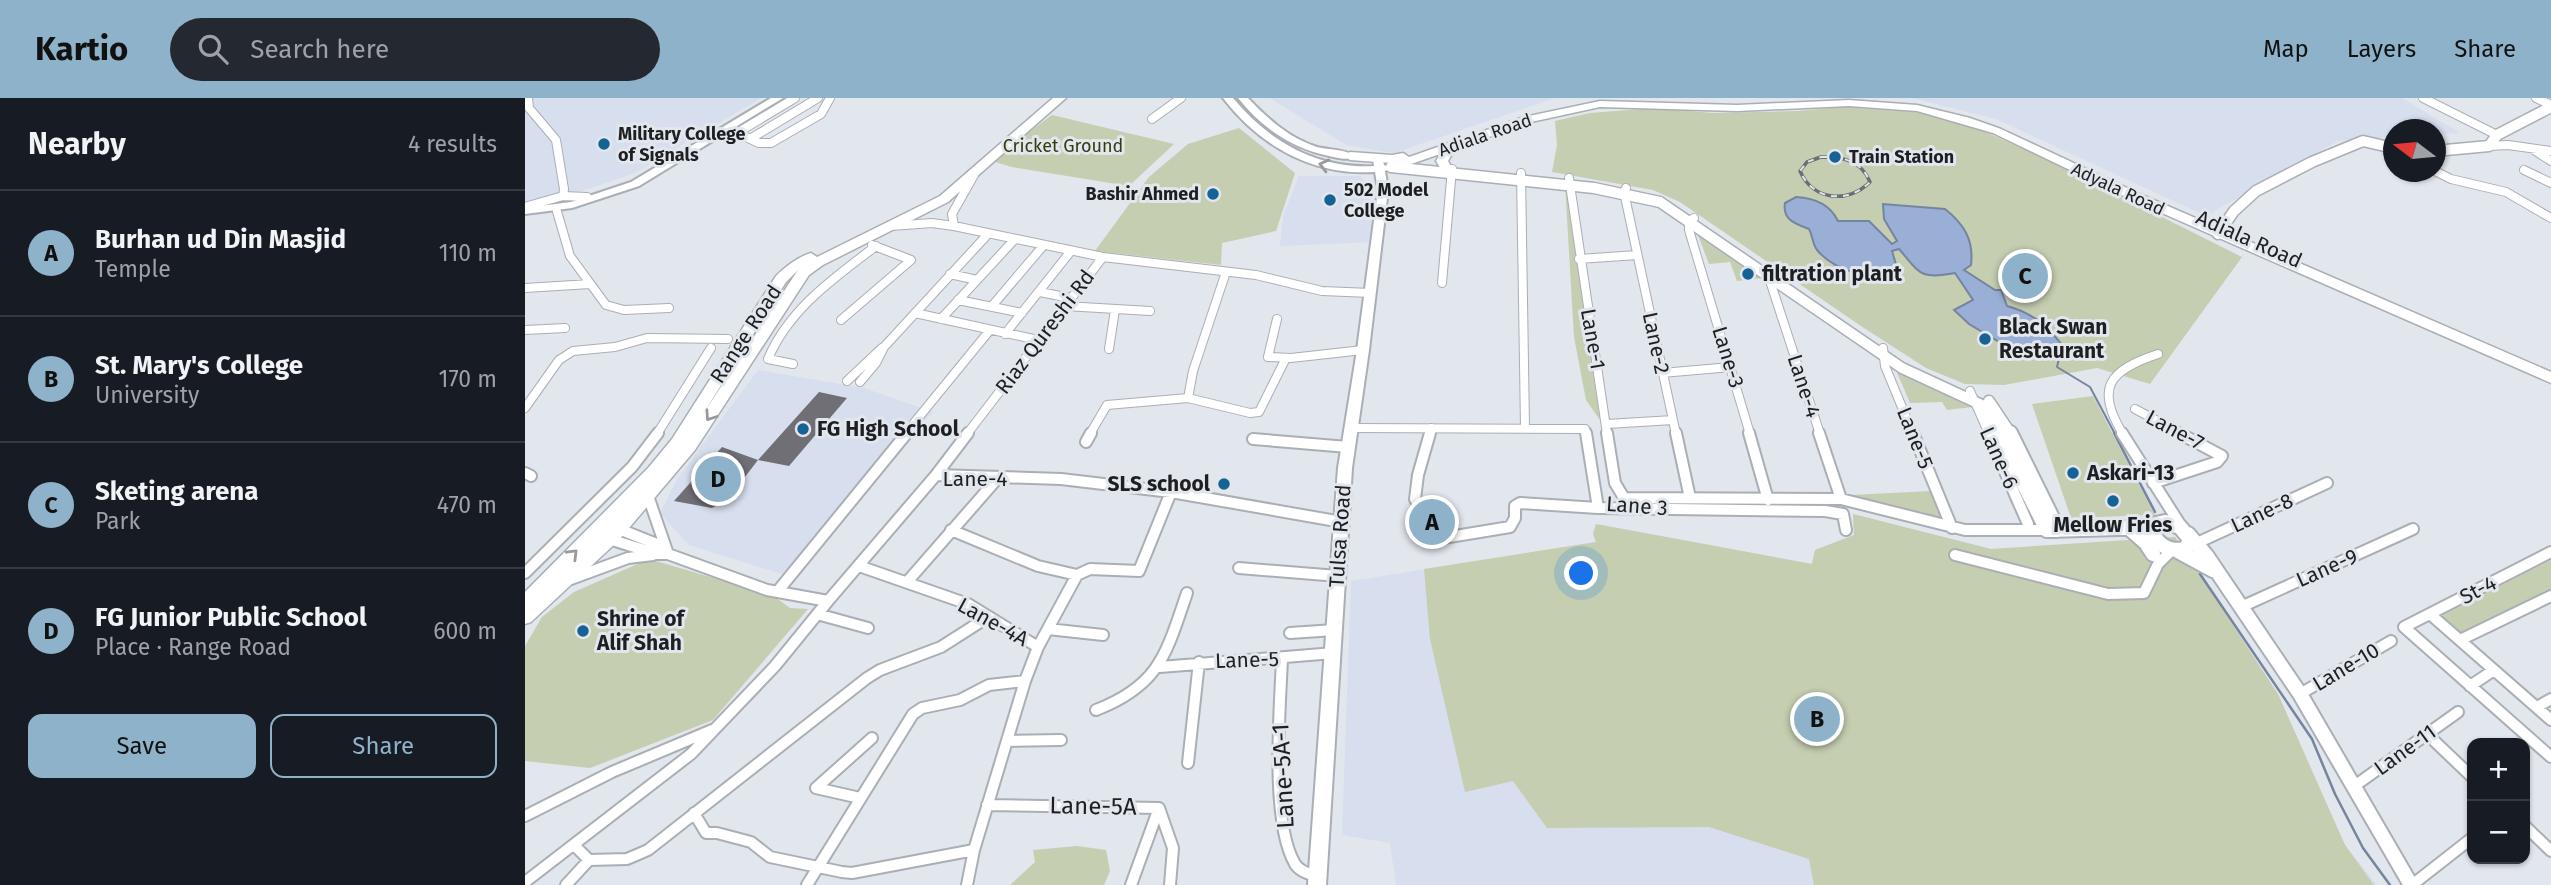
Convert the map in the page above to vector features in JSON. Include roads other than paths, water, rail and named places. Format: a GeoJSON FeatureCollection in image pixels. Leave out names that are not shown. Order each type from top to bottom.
{"type":"FeatureCollection","features":[{"type":"Feature","properties":{"kind":"main road"},"geometry":{"type":"LineString","coordinates":[[525,209],[587,197],[639,177],[769,98]]}},
{"type":"Feature","properties":{"kind":"main road"},"geometry":{"type":"LineString","coordinates":[[525,209],[556,208],[635,184],[779,98]]}},
{"type":"Feature","properties":{"kind":"main road","name":"Range Road"},"geometry":{"type":"LineString","coordinates":[[528,609],[609,534],[677,443],[755,317],[790,269],[945,188],[963,174],[1001,135],[1049,98]]}},
{"type":"Feature","properties":{"kind":"main road"},"geometry":{"type":"LineString","coordinates":[[528,609],[561,584],[648,496],[691,446],[797,280],[818,262],[868,244],[891,226],[944,199],[1060,98]]}},
{"type":"Feature","properties":{"kind":"main road"},"geometry":{"type":"LineString","coordinates":[[1229,98],[1244,117],[1270,141],[1311,161],[1355,170],[1383,190]]}},
{"type":"Feature","properties":{"kind":"main road"},"geometry":{"type":"LineString","coordinates":[[1243,98],[1286,139],[1303,147],[1350,156]]}},
{"type":"Feature","properties":{"kind":"main road","name":"Adiala Road"},"geometry":{"type":"LineString","coordinates":[[1385,163],[1530,110],[1574,98]]}},
{"type":"Feature","properties":{"kind":"main road"},"geometry":{"type":"LineString","coordinates":[[1643,98],[1739,103],[1854,98]]}},
{"type":"Feature","properties":{"kind":"main road","name":"Adiala Road"},"geometry":{"type":"LineString","coordinates":[[1865,98],[1909,101],[1966,113],[2011,131],[2219,230],[2551,369]]}},
{"type":"Feature","properties":{"kind":"main road","name":"Adiala Road"},"geometry":{"type":"LineString","coordinates":[[1350,156],[1385,163],[1406,163],[1528,119],[1607,103],[1663,104]]}},
{"type":"Feature","properties":{"kind":"main road","name":"Adyala Road"},"geometry":{"type":"LineString","coordinates":[[1663,104],[1737,107],[1876,104],[1944,113],[1997,131],[2551,378]]}},
{"type":"Feature","properties":{"kind":"main road"},"geometry":{"type":"LineString","coordinates":[[1449,148],[1442,161],[1450,171]]}},
{"type":"Feature","properties":{"kind":"main road"},"geometry":{"type":"LineString","coordinates":[[1355,170],[1385,163]]}},
{"type":"Feature","properties":{"kind":"main road","name":"Tulsa Road"},"geometry":{"type":"LineString","coordinates":[[1317,881],[1348,447],[1371,293],[1385,163]]}},
{"type":"Feature","properties":{"kind":"street"},"geometry":{"type":"LineString","coordinates":[[528,98],[529,108],[556,139],[561,160],[563,196]]}},
{"type":"Feature","properties":{"kind":"street"},"geometry":{"type":"LineString","coordinates":[[810,103],[796,98],[737,133],[762,144],[771,143],[821,114],[830,98]]}},
{"type":"Feature","properties":{"kind":"street"},"geometry":{"type":"LineString","coordinates":[[750,139],[818,98]]}},
{"type":"Feature","properties":{"kind":"street"},"geometry":{"type":"LineString","coordinates":[[1153,119],[1181,98]]}},
{"type":"Feature","properties":{"kind":"street"},"geometry":{"type":"LineString","coordinates":[[2423,98],[2497,135]]}},
{"type":"Feature","properties":{"kind":"street"},"geometry":{"type":"LineString","coordinates":[[2435,104],[2448,98]]}},
{"type":"Feature","properties":{"kind":"street"},"geometry":{"type":"LineString","coordinates":[[2489,146],[2497,135],[2549,109],[2536,98]]}},
{"type":"Feature","properties":{"kind":"street"},"geometry":{"type":"LineString","coordinates":[[767,114],[781,120]]}},
{"type":"Feature","properties":{"kind":"street"},"geometry":{"type":"LineString","coordinates":[[2219,230],[2256,191],[2312,162],[2363,141],[2383,146]]}},
{"type":"Feature","properties":{"kind":"street"},"geometry":{"type":"LineString","coordinates":[[2446,150],[2489,146],[2551,151]]}},
{"type":"Feature","properties":{"kind":"street"},"geometry":{"type":"LineString","coordinates":[[2531,148],[2551,161]]}},
{"type":"Feature","properties":{"kind":"street"},"geometry":{"type":"LineString","coordinates":[[1385,163],[1569,180],[1665,198],[1692,220],[1920,377],[1971,395],[1990,414],[2052,530]]}},
{"type":"Feature","properties":{"kind":"street"},"geometry":{"type":"LineString","coordinates":[[1406,163],[1450,171]]}},
{"type":"Feature","properties":{"kind":"street"},"geometry":{"type":"LineString","coordinates":[[2524,170],[2551,183]]}},
{"type":"Feature","properties":{"kind":"street"},"geometry":{"type":"LineString","coordinates":[[1441,283],[1450,171]]}},
{"type":"Feature","properties":{"kind":"street"},"geometry":{"type":"LineString","coordinates":[[954,226],[952,214],[974,175]]}},
{"type":"Feature","properties":{"kind":"street"},"geometry":{"type":"LineString","coordinates":[[1521,176],[1525,427]]}},
{"type":"Feature","properties":{"kind":"street"},"geometry":{"type":"LineString","coordinates":[[2446,176],[2507,192],[2551,218]]}},
{"type":"Feature","properties":{"kind":"street","name":"Lane-1"},"geometry":{"type":"LineString","coordinates":[[1569,180],[1615,483],[1624,498],[1691,498]]}},
{"type":"Feature","properties":{"kind":"street","name":"Lane-2"},"geometry":{"type":"LineString","coordinates":[[1625,190],[1672,420],[1691,498]]}},
{"type":"Feature","properties":{"kind":"street"},"geometry":{"type":"LineString","coordinates":[[525,209],[563,196],[587,197]]}},
{"type":"Feature","properties":{"kind":"street"},"geometry":{"type":"LineString","coordinates":[[556,208],[570,256],[606,305],[615,310],[669,308]]}},
{"type":"Feature","properties":{"kind":"street","name":"Lane-3"},"geometry":{"type":"LineString","coordinates":[[1692,220],[1689,230],[1768,500]]}},
{"type":"Feature","properties":{"kind":"street","name":"Riaz Qureshi Rd"},"geometry":{"type":"LineString","coordinates":[[891,226],[932,223],[954,226],[1103,257],[936,475]]}},
{"type":"Feature","properties":{"kind":"street"},"geometry":{"type":"LineString","coordinates":[[847,381],[884,347],[988,233]]}},
{"type":"Feature","properties":{"kind":"street"},"geometry":{"type":"LineString","coordinates":[[941,319],[1014,240]]}},
{"type":"Feature","properties":{"kind":"street"},"geometry":{"type":"LineString","coordinates":[[793,364],[768,359],[784,330],[811,298],[868,244],[911,260],[841,320]]}},
{"type":"Feature","properties":{"kind":"street"},"geometry":{"type":"LineString","coordinates":[[992,306],[1043,246]]}},
{"type":"Feature","properties":{"kind":"street"},"geometry":{"type":"LineString","coordinates":[[1005,334],[1071,251]]}},
{"type":"Feature","properties":{"kind":"street"},"geometry":{"type":"LineString","coordinates":[[1579,259],[1637,256]]}},
{"type":"Feature","properties":{"kind":"street"},"geometry":{"type":"LineString","coordinates":[[1103,257],[1256,275],[1322,291],[1371,293]]}},
{"type":"Feature","properties":{"kind":"street"},"geometry":{"type":"LineString","coordinates":[[1188,398],[1193,371],[1226,272]]}},
{"type":"Feature","properties":{"kind":"street"},"geometry":{"type":"LineString","coordinates":[[950,274],[977,280]]}},
{"type":"Feature","properties":{"kind":"street","name":"Lane-4"},"geometry":{"type":"LineString","coordinates":[[1776,278],[1771,284],[1841,499]]}},
{"type":"Feature","properties":{"kind":"street"},"geometry":{"type":"LineString","coordinates":[[525,288],[590,284]]}},
{"type":"Feature","properties":{"kind":"street"},"geometry":{"type":"LineString","coordinates":[[1040,292],[1068,302],[1115,310],[1150,311]]}},
{"type":"Feature","properties":{"kind":"street"},"geometry":{"type":"LineString","coordinates":[[958,300],[1022,313]]}},
{"type":"Feature","properties":{"kind":"street"},"geometry":{"type":"LineString","coordinates":[[1109,349],[1115,310]]}},
{"type":"Feature","properties":{"kind":"street"},"geometry":{"type":"LineString","coordinates":[[915,313],[1038,340]]}},
{"type":"Feature","properties":{"kind":"street"},"geometry":{"type":"LineString","coordinates":[[1277,319],[1268,357],[1286,358],[1363,350]]}},
{"type":"Feature","properties":{"kind":"street"},"geometry":{"type":"LineString","coordinates":[[525,330],[565,328]]}},
{"type":"Feature","properties":{"kind":"street"},"geometry":{"type":"LineString","coordinates":[[777,592],[991,330]]}},
{"type":"Feature","properties":{"kind":"street"},"geometry":{"type":"LineString","coordinates":[[525,408],[556,363],[573,351],[615,347],[647,338],[727,339]]}},
{"type":"Feature","properties":{"kind":"street"},"geometry":{"type":"LineString","coordinates":[[860,382],[876,363],[884,347]]}},
{"type":"Feature","properties":{"kind":"street"},"geometry":{"type":"LineString","coordinates":[[525,573],[632,467],[655,438],[711,348]]}},
{"type":"Feature","properties":{"kind":"street","name":"Lane-5"},"geometry":{"type":"LineString","coordinates":[[1883,351],[1952,528]]}},
{"type":"Feature","properties":{"kind":"street"},"geometry":{"type":"LineString","coordinates":[[2158,354],[2120,369],[2111,378],[2107,389],[2107,402],[2113,418],[2160,495],[2217,572],[2300,694],[2412,885],[2467,842]]}},
{"type":"Feature","properties":{"kind":"street"},"geometry":{"type":"LineString","coordinates":[[1086,442],[1107,405],[1188,398],[1250,413],[1259,412],[1286,358]]}},
{"type":"Feature","properties":{"kind":"street"},"geometry":{"type":"LineString","coordinates":[[1663,373],[1731,367]]}},
{"type":"Feature","properties":{"kind":"street","name":"Lane-6"},"geometry":{"type":"LineString","coordinates":[[1971,395],[2028,524]]}},
{"type":"Feature","properties":{"kind":"street","name":"Lane-7"},"geometry":{"type":"LineString","coordinates":[[2135,409],[2222,456],[2217,462],[2153,483]]}},
{"type":"Feature","properties":{"kind":"street"},"geometry":{"type":"LineString","coordinates":[[1607,424],[1672,420]]}},
{"type":"Feature","properties":{"kind":"street","name":"Lane 3"},"geometry":{"type":"LineString","coordinates":[[1352,428],[1585,429],[1598,508],[1825,511],[1843,514],[1846,530]]}},
{"type":"Feature","properties":{"kind":"street"},"geometry":{"type":"LineString","coordinates":[[1431,428],[1418,475],[1415,499],[1437,539],[1510,527],[1514,524],[1515,506],[1520,503],[1598,508]]}},
{"type":"Feature","properties":{"kind":"street"},"geometry":{"type":"LineString","coordinates":[[1253,439],[1348,447]]}},
{"type":"Feature","properties":{"kind":"street","name":"Lane-4"},"geometry":{"type":"LineString","coordinates":[[525,882],[691,754],[775,666],[936,475],[1061,479],[1171,492],[1342,522]]}},
{"type":"Feature","properties":{"kind":"street"},"geometry":{"type":"LineString","coordinates":[[907,582],[997,479]]}},
{"type":"Feature","properties":{"kind":"street","name":"Lane-8"},"geometry":{"type":"LineString","coordinates":[[2190,536],[2327,483]]}},
{"type":"Feature","properties":{"kind":"street"},"geometry":{"type":"LineString","coordinates":[[967,885],[987,805],[1038,647],[1077,575],[1090,569],[1139,572],[1171,492]]}},
{"type":"Feature","properties":{"kind":"street"},"geometry":{"type":"LineString","coordinates":[[2160,495],[2170,523]]}},
{"type":"Feature","properties":{"kind":"street"},"geometry":{"type":"LineString","coordinates":[[648,496],[663,552]]}},
{"type":"Feature","properties":{"kind":"street"},"geometry":{"type":"LineString","coordinates":[[1691,498],[1841,499],[1952,528],[1984,531],[2129,528],[2154,533],[2162,546],[2217,572]]}},
{"type":"Feature","properties":{"kind":"street"},"geometry":{"type":"LineString","coordinates":[[1955,555],[2108,594],[2126,596],[2144,593],[2151,583],[2154,533],[2160,523],[2170,523],[2190,536]]}},
{"type":"Feature","properties":{"kind":"street"},"geometry":{"type":"LineString","coordinates":[[2129,528],[2146,543],[2154,561]]}},
{"type":"Feature","properties":{"kind":"street","name":"Lane-9"},"geometry":{"type":"LineString","coordinates":[[2241,607],[2413,529]]}},
{"type":"Feature","properties":{"kind":"street"},"geometry":{"type":"LineString","coordinates":[[951,530],[1038,566],[1077,575]]}},
{"type":"Feature","properties":{"kind":"street"},"geometry":{"type":"LineString","coordinates":[[609,534],[777,592],[828,601]]}},
{"type":"Feature","properties":{"kind":"street"},"geometry":{"type":"LineString","coordinates":[[2154,561],[2189,546],[2190,536]]}},
{"type":"Feature","properties":{"kind":"street"},"geometry":{"type":"LineString","coordinates":[[561,584],[628,558],[663,552]]}},
{"type":"Feature","properties":{"kind":"street","name":"St-4"},"geometry":{"type":"LineString","coordinates":[[2470,686],[2404,626],[2551,552]]}},
{"type":"Feature","properties":{"kind":"street","name":"Lane-4A"},"geometry":{"type":"LineString","coordinates":[[859,566],[968,604],[1038,647]]}},
{"type":"Feature","properties":{"kind":"street"},"geometry":{"type":"LineString","coordinates":[[1239,568],[1338,576]]}},
{"type":"Feature","properties":{"kind":"street"},"geometry":{"type":"LineString","coordinates":[[1096,710],[1116,704],[1132,694],[1160,667],[1187,593]]}},
{"type":"Feature","properties":{"kind":"street"},"geometry":{"type":"LineString","coordinates":[[2460,640],[2551,596]]}},
{"type":"Feature","properties":{"kind":"street"},"geometry":{"type":"LineString","coordinates":[[525,623],[528,609]]}},
{"type":"Feature","properties":{"kind":"street"},"geometry":{"type":"LineString","coordinates":[[817,614],[868,628]]}},
{"type":"Feature","properties":{"kind":"street"},"geometry":{"type":"LineString","coordinates":[[2430,614],[2551,720]]}},
{"type":"Feature","properties":{"kind":"street"},"geometry":{"type":"LineString","coordinates":[[566,885],[589,860],[627,859],[649,850],[867,678],[880,670],[941,648],[988,617]]}},
{"type":"Feature","properties":{"kind":"street"},"geometry":{"type":"LineString","coordinates":[[1048,629],[1104,635]]}},
{"type":"Feature","properties":{"kind":"street"},"geometry":{"type":"LineString","coordinates":[[1290,633],[1335,630]]}},
{"type":"Feature","properties":{"kind":"street","name":"Lane-10"},"geometry":{"type":"LineString","coordinates":[[2300,694],[2391,641]]}},
{"type":"Feature","properties":{"kind":"street","name":"Lane-5"},"geometry":{"type":"LineString","coordinates":[[1160,667],[1239,658],[1282,659],[1334,653]]}},
{"type":"Feature","properties":{"kind":"street","name":"Lane-5A-1"},"geometry":{"type":"LineString","coordinates":[[1282,659],[1280,721],[1283,831],[1295,864],[1317,881]]}},
{"type":"Feature","properties":{"kind":"street"},"geometry":{"type":"LineString","coordinates":[[1188,763],[1199,662]]}},
{"type":"Feature","properties":{"kind":"street"},"geometry":{"type":"LineString","coordinates":[[2494,670],[2470,686],[2551,757]]}},
{"type":"Feature","properties":{"kind":"street"},"geometry":{"type":"LineString","coordinates":[[807,885],[912,714],[922,708],[960,700],[989,685],[1025,681]]}},
{"type":"Feature","properties":{"kind":"street"},"geometry":{"type":"LineString","coordinates":[[2537,707],[2551,699]]}},
{"type":"Feature","properties":{"kind":"street","name":"Lane-11"},"geometry":{"type":"LineString","coordinates":[[2353,787],[2458,712]]}},
{"type":"Feature","properties":{"kind":"street"},"geometry":{"type":"LineString","coordinates":[[525,816],[612,772],[717,728]]}},
{"type":"Feature","properties":{"kind":"street"},"geometry":{"type":"LineString","coordinates":[[2427,734],[2467,771]]}},
{"type":"Feature","properties":{"kind":"street"},"geometry":{"type":"LineString","coordinates":[[860,799],[816,788],[872,738]]}},
{"type":"Feature","properties":{"kind":"street"},"geometry":{"type":"LineString","coordinates":[[1007,741],[1061,740]]}},
{"type":"Feature","properties":{"kind":"street","name":"Lane-5A"},"geometry":{"type":"LineString","coordinates":[[987,805],[1159,808],[1131,885]]}},
{"type":"Feature","properties":{"kind":"street"},"geometry":{"type":"LineString","coordinates":[[1159,808],[1173,848],[1170,885]]}},
{"type":"Feature","properties":{"kind":"street"},"geometry":{"type":"LineString","coordinates":[[694,813],[706,833],[717,833],[751,842],[770,857],[852,873],[974,850]]}},
{"type":"Feature","properties":{"kind":"street"},"geometry":{"type":"LineString","coordinates":[[2530,831],[2551,851]]}},
{"type":"Feature","properties":{"kind":"street"},"geometry":{"type":"LineString","coordinates":[[574,845],[589,860]]}},
{"type":"Feature","properties":{"kind":"water"},"geometry":{"type":"Polygon","coordinates":[[[1796,197],[1821,203],[1831,210],[1838,221],[1869,221],[1892,244],[1897,241],[1884,219],[1883,204],[1945,209],[1962,227],[1969,240],[1971,265],[1964,270],[1995,290],[2001,290],[2007,306],[2039,321],[2063,346],[2016,357],[1954,310],[1973,300],[1955,273],[1934,276],[1921,273],[1899,249],[1892,251],[1900,278],[1867,276],[1834,264],[1817,250],[1809,229],[1791,220],[1786,214],[1785,203],[1796,197]]]}},
{"type":"Feature","properties":{"kind":"waterway"},"geometry":{"type":"LineString","coordinates":[[2062,345],[2057,367],[2090,387],[2115,434]]}},
{"type":"Feature","properties":{"kind":"waterway"},"geometry":{"type":"LineString","coordinates":[[2114,433],[2155,512]]}},
{"type":"Feature","properties":{"kind":"waterway"},"geometry":{"type":"LineString","coordinates":[[2200,574],[2312,739],[2335,794],[2363,848],[2390,885]]}},
{"type":"Feature","properties":{"kind":"railway"},"geometry":{"type":"LineString","coordinates":[[1821,157],[1837,158],[1856,164],[1870,182],[1852,194],[1832,196],[1822,193],[1813,188],[1800,171],[1807,162],[1821,157]]}},
{"type":"Feature","properties":{"kind":"place","name":"Military College of Signals"},"geometry":{"type":"Point","coordinates":[604,144]}},
{"type":"Feature","properties":{"kind":"place","name":"Train Station"},"geometry":{"type":"Point","coordinates":[1835,157]}},
{"type":"Feature","properties":{"kind":"place","name":"Bashir Ahmed"},"geometry":{"type":"Point","coordinates":[1213,194]}},
{"type":"Feature","properties":{"kind":"place","name":"502 Model College"},"geometry":{"type":"Point","coordinates":[1330,200]}},
{"type":"Feature","properties":{"kind":"place","name":"filtration plant"},"geometry":{"type":"Point","coordinates":[1748,274]}},
{"type":"Feature","properties":{"kind":"place","name":"Sketing arena"},"geometry":{"type":"Point","coordinates":[2025,276]}},
{"type":"Feature","properties":{"kind":"place","name":"Black Swan Restaurant"},"geometry":{"type":"Point","coordinates":[1985,339]}},
{"type":"Feature","properties":{"kind":"place","name":"FG High School"},"geometry":{"type":"Point","coordinates":[803,429]}},
{"type":"Feature","properties":{"kind":"place","name":"Askari-13"},"geometry":{"type":"Point","coordinates":[2073,473]}},
{"type":"Feature","properties":{"kind":"place","name":"FG Junior Public School"},"geometry":{"type":"Point","coordinates":[718,479]}},
{"type":"Feature","properties":{"kind":"place","name":"SLS school"},"geometry":{"type":"Point","coordinates":[1224,484]}},
{"type":"Feature","properties":{"kind":"place","name":"Mellow Fries"},"geometry":{"type":"Point","coordinates":[2113,501]}},
{"type":"Feature","properties":{"kind":"place","name":"Burhan ud Din Masjid"},"geometry":{"type":"Point","coordinates":[1432,522]}},
{"type":"Feature","properties":{"kind":"place","name":"Shrine of Alif Shah"},"geometry":{"type":"Point","coordinates":[583,631]}},
{"type":"Feature","properties":{"kind":"place","name":"St. Mary's College"},"geometry":{"type":"Point","coordinates":[1817,719]}},
{"type":"Feature","properties":{"kind":"park label","name":"Cricket Ground"},"geometry":{"type":"Point","coordinates":[1063,146]}}]}
